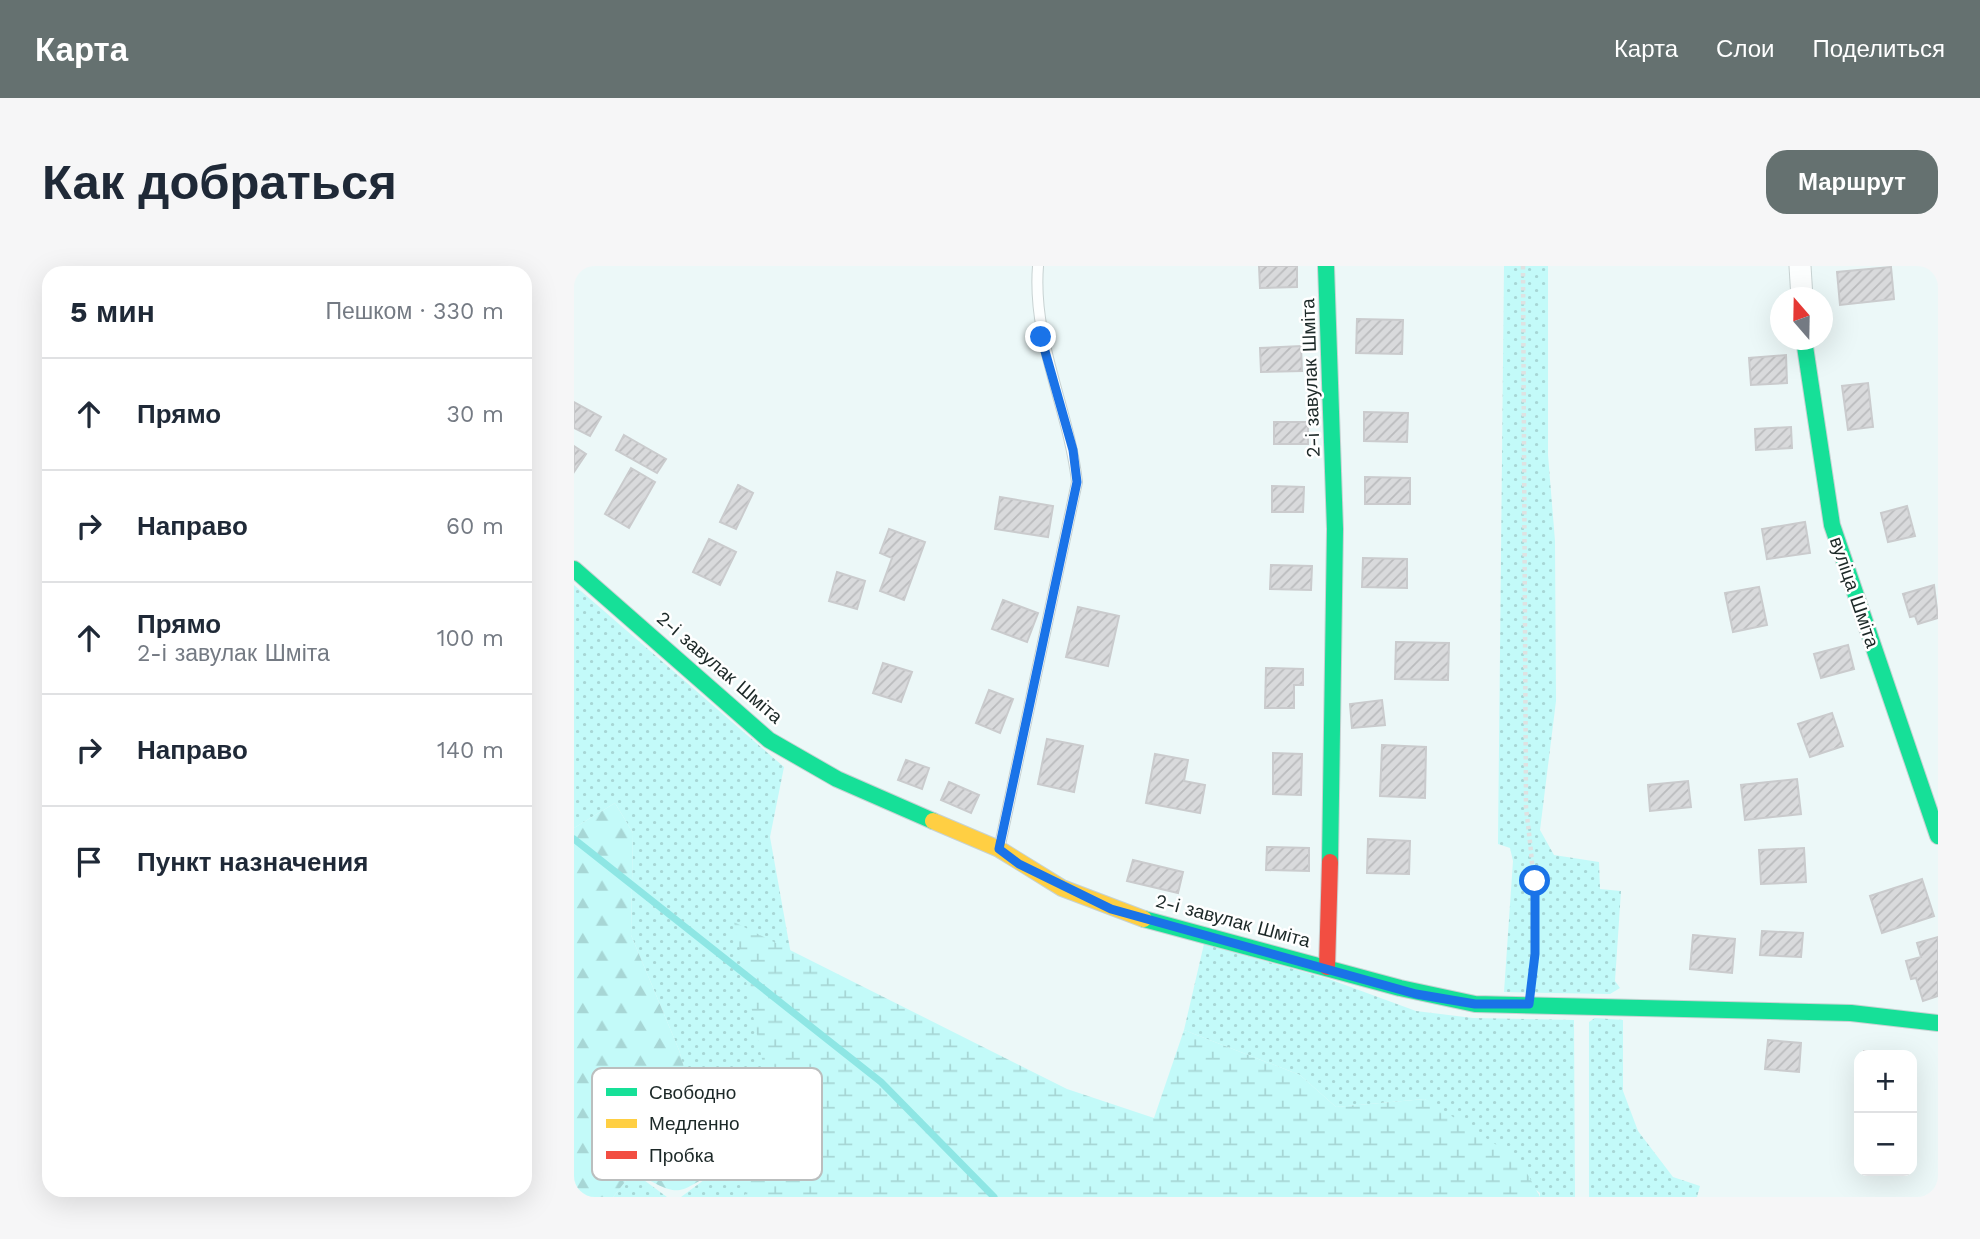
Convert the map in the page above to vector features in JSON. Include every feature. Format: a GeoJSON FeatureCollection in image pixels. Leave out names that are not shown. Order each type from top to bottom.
{"type":"FeatureCollection","features":[{"type":"Feature","properties":{"kind":"street","name":"2-і завулак Шміта"},"geometry":{"type":"LineString","coordinates":[[574,569],[769,740],[837,779],[999,849],[1019,864],[1111,909],[1327,967],[1336,672],[1333,374],[1326,266]]}},
{"type":"Feature","properties":{"kind":"street"},"geometry":{"type":"LineString","coordinates":[[1800,266],[1801,287]]}},
{"type":"Feature","properties":{"kind":"street","name":"вуліца Шміта"},"geometry":{"type":"LineString","coordinates":[[1806,350],[1832,525],[1938,836]]}},
{"type":"Feature","properties":{"kind":"street"},"geometry":{"type":"LineString","coordinates":[[1327,967],[1416,994],[1475,1004],[1852,1013],[1938,1023]]}},
{"type":"Feature","properties":{"kind":"lane"},"geometry":{"type":"LineString","coordinates":[[999,849],[1077,482],[1073,450],[1041,337],[1038,266]]}},
{"type":"Feature","properties":{"kind":"path"},"geometry":{"type":"LineString","coordinates":[[1523,266],[1525,808],[1535,893],[1535,954],[1529,1004]]}},
{"type":"Feature","properties":{"kind":"green space"},"geometry":{"type":"Polygon","coordinates":[[[1504,266],[1548,266],[1548,455],[1555,541],[1556,701],[1540,830],[1554,855],[1599,862],[1600,889],[1621,891],[1615,981],[1620,988],[1610,994],[1504,992],[1513,861],[1510,848],[1498,844],[1504,266]]]}},
{"type":"Feature","properties":{"kind":"green space"},"geometry":{"type":"Polygon","coordinates":[[[574,585],[784,767],[770,837],[811,1068],[684,1068],[679,1050],[631,935],[633,833],[615,803],[574,828],[574,585]]]}},
{"type":"Feature","properties":{"kind":"green space"},"geometry":{"type":"Polygon","coordinates":[[[615,803],[633,833],[631,935],[684,1068],[592,1068],[592,1180],[627,1180],[613,1197],[574,1197],[574,828],[615,803]]]}},
{"type":"Feature","properties":{"kind":"green space"},"geometry":{"type":"Polygon","coordinates":[[[734,922],[1067,1089],[1154,1118],[1184,1030],[1300,1075],[1336,1107],[1425,1099],[1520,1160],[1540,1197],[744,1197],[751,1180],[822,1180],[822,1068],[764,1068],[734,922]]]}},
{"type":"Feature","properties":{"kind":"green space"},"geometry":{"type":"Polygon","coordinates":[[[1204,944],[1326,978],[1416,1011],[1473,1018],[1574,1020],[1575,1197],[1540,1197],[1540,1193],[1425,1099],[1336,1107],[1300,1075],[1184,1030],[1204,944]]]}},
{"type":"Feature","properties":{"kind":"green space"},"geometry":{"type":"Polygon","coordinates":[[[1595,1018],[1623,1020],[1623,1091],[1638,1131],[1673,1177],[1700,1186],[1697,1197],[1589,1197],[1589,1022],[1595,1018]]]}},
{"type":"Feature","properties":{"kind":"green space"},"geometry":{"type":"Polygon","coordinates":[[[822,1127],[828,1161],[822,1175],[822,1127]]]}},
{"type":"Feature","properties":{"kind":"green space"},"geometry":{"type":"Polygon","coordinates":[[[627,1180],[644,1180],[667,1197],[613,1197],[627,1180]]]}},
{"type":"Feature","properties":{"kind":"green space"},"geometry":{"type":"Polygon","coordinates":[[[649,1180],[700,1180],[685,1189],[661,1186],[649,1180]]]}},
{"type":"Feature","properties":{"kind":"green space"},"geometry":{"type":"Polygon","coordinates":[[[704,1180],[820,1180],[813,1197],[681,1197],[704,1180]]]}},
{"type":"Feature","properties":{"kind":"building"},"geometry":{"type":"Polygon","coordinates":[[[1259,266],[1297,266],[1297,287],[1260,288],[1259,266]]]}},
{"type":"Feature","properties":{"kind":"building"},"geometry":{"type":"Polygon","coordinates":[[[1891,267],[1894,299],[1840,305],[1837,272],[1891,267]]]}},
{"type":"Feature","properties":{"kind":"building"},"geometry":{"type":"Polygon","coordinates":[[[1357,319],[1403,320],[1402,354],[1356,353],[1357,319]]]}},
{"type":"Feature","properties":{"kind":"building"},"geometry":{"type":"Polygon","coordinates":[[[1301,346],[1302,371],[1261,372],[1260,348],[1301,346]]]}},
{"type":"Feature","properties":{"kind":"building"},"geometry":{"type":"Polygon","coordinates":[[[1786,355],[1787,383],[1751,385],[1749,358],[1786,355]]]}},
{"type":"Feature","properties":{"kind":"building"},"geometry":{"type":"Polygon","coordinates":[[[1868,383],[1873,427],[1848,430],[1842,386],[1868,383]]]}},
{"type":"Feature","properties":{"kind":"building"},"geometry":{"type":"Polygon","coordinates":[[[574,402],[601,417],[590,436],[574,428],[574,402]]]}},
{"type":"Feature","properties":{"kind":"building"},"geometry":{"type":"Polygon","coordinates":[[[1364,412],[1408,413],[1407,442],[1364,441],[1364,412]]]}},
{"type":"Feature","properties":{"kind":"building"},"geometry":{"type":"Polygon","coordinates":[[[1274,422],[1308,422],[1308,444],[1274,444],[1274,422]]]}},
{"type":"Feature","properties":{"kind":"building"},"geometry":{"type":"Polygon","coordinates":[[[1791,427],[1792,448],[1756,450],[1755,429],[1791,427]]]}},
{"type":"Feature","properties":{"kind":"building"},"geometry":{"type":"Polygon","coordinates":[[[624,435],[666,459],[657,473],[616,450],[624,435]]]}},
{"type":"Feature","properties":{"kind":"building"},"geometry":{"type":"Polygon","coordinates":[[[574,446],[586,454],[574,472],[574,446]]]}},
{"type":"Feature","properties":{"kind":"building"},"geometry":{"type":"Polygon","coordinates":[[[631,468],[655,482],[629,528],[605,514],[631,468]]]}},
{"type":"Feature","properties":{"kind":"building"},"geometry":{"type":"Polygon","coordinates":[[[1365,477],[1410,478],[1410,504],[1365,504],[1365,477]]]}},
{"type":"Feature","properties":{"kind":"building"},"geometry":{"type":"Polygon","coordinates":[[[738,485],[753,493],[736,529],[720,522],[738,485]]]}},
{"type":"Feature","properties":{"kind":"building"},"geometry":{"type":"Polygon","coordinates":[[[1272,486],[1304,487],[1303,512],[1272,512],[1272,486]]]}},
{"type":"Feature","properties":{"kind":"building"},"geometry":{"type":"Polygon","coordinates":[[[1000,497],[1053,506],[1048,537],[995,529],[1000,497]]]}},
{"type":"Feature","properties":{"kind":"building"},"geometry":{"type":"Polygon","coordinates":[[[1907,506],[1915,536],[1888,542],[1881,513],[1907,506]]]}},
{"type":"Feature","properties":{"kind":"building"},"geometry":{"type":"Polygon","coordinates":[[[1805,522],[1810,553],[1767,559],[1762,529],[1805,522]]]}},
{"type":"Feature","properties":{"kind":"building"},"geometry":{"type":"Polygon","coordinates":[[[889,529],[925,542],[904,600],[880,591],[892,558],[880,553],[889,529]]]}},
{"type":"Feature","properties":{"kind":"building"},"geometry":{"type":"Polygon","coordinates":[[[709,539],[736,552],[720,585],[693,572],[709,539]]]}},
{"type":"Feature","properties":{"kind":"building"},"geometry":{"type":"Polygon","coordinates":[[[1363,558],[1407,559],[1407,588],[1362,587],[1363,558]]]}},
{"type":"Feature","properties":{"kind":"building"},"geometry":{"type":"Polygon","coordinates":[[[1271,565],[1312,566],[1311,590],[1270,589],[1271,565]]]}},
{"type":"Feature","properties":{"kind":"building"},"geometry":{"type":"Polygon","coordinates":[[[837,572],[865,581],[857,609],[829,601],[837,572]]]}},
{"type":"Feature","properties":{"kind":"building"},"geometry":{"type":"Polygon","coordinates":[[[1934,585],[1938,618],[1918,624],[1915,616],[1910,617],[1903,594],[1934,585]]]}},
{"type":"Feature","properties":{"kind":"building"},"geometry":{"type":"Polygon","coordinates":[[[1759,587],[1767,625],[1733,632],[1725,593],[1759,587]]]}},
{"type":"Feature","properties":{"kind":"building"},"geometry":{"type":"Polygon","coordinates":[[[1003,600],[1038,613],[1027,642],[992,629],[1003,600]]]}},
{"type":"Feature","properties":{"kind":"building"},"geometry":{"type":"Polygon","coordinates":[[[1078,607],[1119,616],[1108,666],[1066,657],[1078,607]]]}},
{"type":"Feature","properties":{"kind":"building"},"geometry":{"type":"Polygon","coordinates":[[[1396,642],[1449,643],[1448,680],[1395,679],[1396,642]]]}},
{"type":"Feature","properties":{"kind":"building"},"geometry":{"type":"Polygon","coordinates":[[[1848,645],[1854,669],[1821,678],[1814,654],[1848,645]]]}},
{"type":"Feature","properties":{"kind":"building"},"geometry":{"type":"Polygon","coordinates":[[[883,663],[912,672],[901,702],[873,693],[883,663]]]}},
{"type":"Feature","properties":{"kind":"building"},"geometry":{"type":"Polygon","coordinates":[[[1266,668],[1303,669],[1303,685],[1294,685],[1294,708],[1265,708],[1266,668]]]}},
{"type":"Feature","properties":{"kind":"building"},"geometry":{"type":"Polygon","coordinates":[[[989,690],[1013,699],[1000,733],[976,723],[989,690]]]}},
{"type":"Feature","properties":{"kind":"building"},"geometry":{"type":"Polygon","coordinates":[[[1382,700],[1385,725],[1352,728],[1350,704],[1382,700]]]}},
{"type":"Feature","properties":{"kind":"building"},"geometry":{"type":"Polygon","coordinates":[[[1832,713],[1843,746],[1810,757],[1798,724],[1832,713]]]}},
{"type":"Feature","properties":{"kind":"building"},"geometry":{"type":"Polygon","coordinates":[[[1047,739],[1083,746],[1074,792],[1038,784],[1047,739]]]}},
{"type":"Feature","properties":{"kind":"building"},"geometry":{"type":"Polygon","coordinates":[[[1382,745],[1426,747],[1425,798],[1380,796],[1382,745]]]}},
{"type":"Feature","properties":{"kind":"building"},"geometry":{"type":"Polygon","coordinates":[[[1273,753],[1302,754],[1301,795],[1273,794],[1273,753]]]}},
{"type":"Feature","properties":{"kind":"building"},"geometry":{"type":"Polygon","coordinates":[[[1155,754],[1188,760],[1184,781],[1205,785],[1200,813],[1146,803],[1155,754]]]}},
{"type":"Feature","properties":{"kind":"building"},"geometry":{"type":"Polygon","coordinates":[[[906,760],[929,768],[922,789],[898,780],[906,760]]]}},
{"type":"Feature","properties":{"kind":"building"},"geometry":{"type":"Polygon","coordinates":[[[1797,779],[1801,814],[1745,820],[1741,785],[1797,779]]]}},
{"type":"Feature","properties":{"kind":"building"},"geometry":{"type":"Polygon","coordinates":[[[1688,781],[1691,807],[1650,811],[1648,785],[1688,781]]]}},
{"type":"Feature","properties":{"kind":"building"},"geometry":{"type":"Polygon","coordinates":[[[949,782],[979,795],[971,813],[941,800],[949,782]]]}},
{"type":"Feature","properties":{"kind":"building"},"geometry":{"type":"Polygon","coordinates":[[[1368,839],[1410,841],[1409,874],[1367,873],[1368,839]]]}},
{"type":"Feature","properties":{"kind":"building"},"geometry":{"type":"Polygon","coordinates":[[[1267,847],[1309,848],[1309,871],[1266,870],[1267,847]]]}},
{"type":"Feature","properties":{"kind":"building"},"geometry":{"type":"Polygon","coordinates":[[[1804,848],[1806,882],[1761,884],[1759,850],[1804,848]]]}},
{"type":"Feature","properties":{"kind":"building"},"geometry":{"type":"Polygon","coordinates":[[[1133,860],[1183,872],[1178,893],[1127,881],[1133,860]]]}},
{"type":"Feature","properties":{"kind":"building"},"geometry":{"type":"Polygon","coordinates":[[[1922,879],[1934,916],[1882,933],[1870,896],[1922,879]]]}},
{"type":"Feature","properties":{"kind":"building"},"geometry":{"type":"Polygon","coordinates":[[[1762,931],[1803,933],[1801,957],[1760,955],[1762,931]]]}},
{"type":"Feature","properties":{"kind":"building"},"geometry":{"type":"Polygon","coordinates":[[[1693,935],[1735,939],[1732,973],[1690,969],[1693,935]]]}},
{"type":"Feature","properties":{"kind":"building"},"geometry":{"type":"Polygon","coordinates":[[[1938,937],[1938,996],[1923,1001],[1916,978],[1911,979],[1906,961],[1921,957],[1917,943],[1938,937]]]}},
{"type":"Feature","properties":{"kind":"building"},"geometry":{"type":"Polygon","coordinates":[[[1768,1040],[1801,1043],[1799,1072],[1765,1069],[1768,1040]]]}},
{"type":"Feature","properties":{"kind":"waterway"},"geometry":{"type":"LineString","coordinates":[[574,839],[881,1082],[994,1197]]}},
{"type":"Feature","properties":{"kind":"traffic: fast"},"geometry":{"type":"LineString","coordinates":[[1326,266],[1335,529],[1330,862]]}},
{"type":"Feature","properties":{"kind":"traffic: fast"},"geometry":{"type":"LineString","coordinates":[[1806,350],[1832,525],[1938,836]]}},
{"type":"Feature","properties":{"kind":"traffic: fast"},"geometry":{"type":"LineString","coordinates":[[574,569],[769,740],[837,779],[933,821]]}},
{"type":"Feature","properties":{"kind":"traffic: fast"},"geometry":{"type":"LineString","coordinates":[[1144,919],[1400,988],[1475,1004],[1851,1013],[1938,1023]]}},
{"type":"Feature","properties":{"kind":"traffic: slow"},"geometry":{"type":"LineString","coordinates":[[933,821],[999,849],[1062,888],[1144,919]]}},
{"type":"Feature","properties":{"kind":"traffic: jam"},"geometry":{"type":"LineString","coordinates":[[1327,967],[1330,862]]}},
{"type":"Feature","properties":{"kind":"route"},"geometry":{"type":"LineString","coordinates":[[1041,337],[1073,450],[1077,482],[999,849],[1019,864],[1111,909],[1327,967],[1416,994],[1475,1004],[1529,1004],[1535,954],[1535,881]]}}]}
